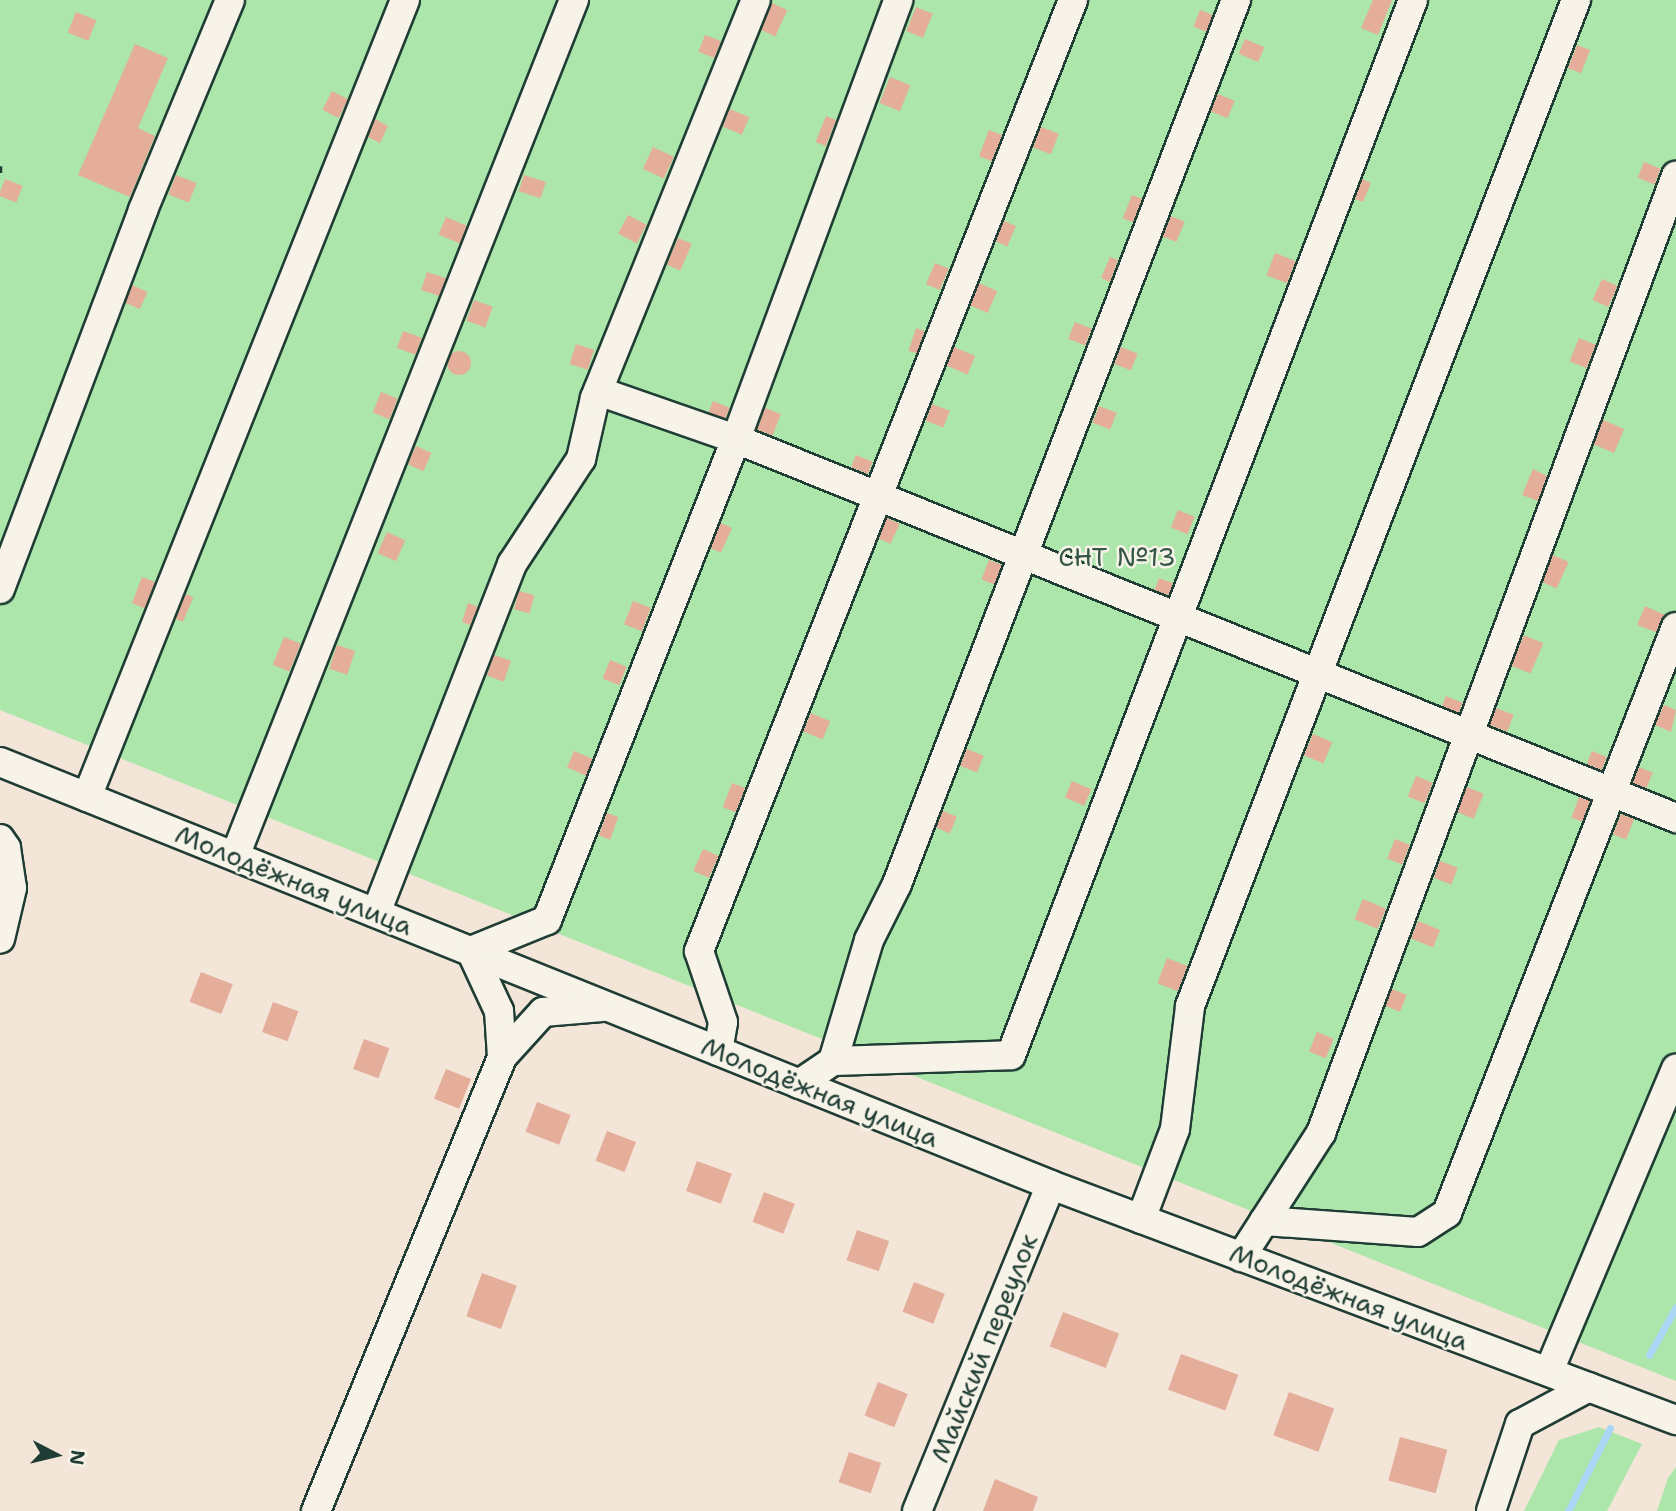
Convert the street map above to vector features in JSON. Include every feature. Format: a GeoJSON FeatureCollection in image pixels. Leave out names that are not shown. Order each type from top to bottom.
{"type":"FeatureCollection","features":[{"type":"Feature","properties":{"kind":"street"},"geometry":{"type":"LineString","coordinates":[[0,589],[144,210],[230,0]]}},
{"type":"Feature","properties":{"kind":"street"},"geometry":{"type":"LineString","coordinates":[[87,797],[405,0]]}},
{"type":"Feature","properties":{"kind":"street"},"geometry":{"type":"LineString","coordinates":[[235,856],[574,0]]}},
{"type":"Feature","properties":{"kind":"street"},"geometry":{"type":"LineString","coordinates":[[376,913],[512,564],[581,459],[598,391],[756,0]]}},
{"type":"Feature","properties":{"kind":"street"},"geometry":{"type":"LineString","coordinates":[[502,1057],[499,1010],[471,951],[547,920],[736,439],[898,0]]}},
{"type":"Feature","properties":{"kind":"street"},"geometry":{"type":"LineString","coordinates":[[718,1051],[723,1022],[699,951],[1073,0]]}},
{"type":"Feature","properties":{"kind":"street"},"geometry":{"type":"LineString","coordinates":[[833,1061],[869,940],[897,884],[1236,0]]}},
{"type":"Feature","properties":{"kind":"street"},"geometry":{"type":"LineString","coordinates":[[799,1084],[833,1061],[1011,1055],[1413,0]]}},
{"type":"Feature","properties":{"kind":"street"},"geometry":{"type":"LineString","coordinates":[[1141,1219],[1175,1129],[1190,1006],[1576,0]]}},
{"type":"Feature","properties":{"kind":"street"},"geometry":{"type":"LineString","coordinates":[[1241,1257],[1321,1133],[1676,176]]}},
{"type":"Feature","properties":{"kind":"street"},"geometry":{"type":"LineString","coordinates":[[598,391],[736,439],[1023,557],[1676,818]]}},
{"type":"Feature","properties":{"kind":"street"},"geometry":{"type":"LineString","coordinates":[[1264,1221],[1418,1232],[1447,1213],[1614,793],[1676,627]]}},
{"type":"Feature","properties":{"kind":"street","name":"Молодёжная улица"},"geometry":{"type":"LineString","coordinates":[[0,762],[1051,1185],[1676,1420]]}},
{"type":"Feature","properties":{"kind":"street"},"geometry":{"type":"LineString","coordinates":[[0,839],[6,848],[12,888],[0,939]]}},
{"type":"Feature","properties":{"kind":"street"},"geometry":{"type":"LineString","coordinates":[[316,1511],[502,1057],[544,1012],[608,1007]]}},
{"type":"Feature","properties":{"kind":"street"},"geometry":{"type":"LineString","coordinates":[[1549,1371],[1676,1069]]}},
{"type":"Feature","properties":{"kind":"street","name":"Майский переулок"},"geometry":{"type":"LineString","coordinates":[[917,1511],[1051,1185]]}},
{"type":"Feature","properties":{"kind":"street"},"geometry":{"type":"LineString","coordinates":[[1491,1511],[1520,1424],[1589,1387]]}},
{"type":"Feature","properties":{"kind":"path"},"geometry":{"type":"LineString","coordinates":[[0,166],[0,173]]}},
{"type":"Feature","properties":{"kind":"green space","name":"СНТ №13"},"geometry":{"type":"Polygon","coordinates":[[[0,0],[1676,0],[1676,1381],[0,710],[0,0]]]}},
{"type":"Feature","properties":{"kind":"green space"},"geometry":{"type":"Polygon","coordinates":[[[1599,1427],[1642,1444],[1607,1511],[1524,1511],[1559,1440],[1599,1427]]]}},
{"type":"Feature","properties":{"kind":"green space"},"geometry":{"type":"Polygon","coordinates":[[[1676,1467],[1676,1511],[1657,1511],[1668,1478],[1676,1467]]]}},
{"type":"Feature","properties":{"kind":"building"},"geometry":{"type":"Polygon","coordinates":[[[1373,0],[1392,0],[1378,35],[1361,28],[1373,0]]]}},
{"type":"Feature","properties":{"kind":"building"},"geometry":{"type":"Polygon","coordinates":[[[772,3],[787,10],[775,36],[760,29],[772,3]]]}},
{"type":"Feature","properties":{"kind":"building"},"geometry":{"type":"Polygon","coordinates":[[[916,7],[933,14],[923,38],[906,31],[916,7]]]}},
{"type":"Feature","properties":{"kind":"building"},"geometry":{"type":"Polygon","coordinates":[[[1200,10],[1213,15],[1207,32],[1194,27],[1200,10]]]}},
{"type":"Feature","properties":{"kind":"building"},"geometry":{"type":"Polygon","coordinates":[[[76,12],[96,20],[88,41],[68,32],[76,12]]]}},
{"type":"Feature","properties":{"kind":"building"},"geometry":{"type":"Polygon","coordinates":[[[705,35],[721,41],[714,58],[699,52],[705,35]]]}},
{"type":"Feature","properties":{"kind":"building"},"geometry":{"type":"Polygon","coordinates":[[[1245,39],[1264,47],[1258,62],[1239,54],[1245,39]]]}},
{"type":"Feature","properties":{"kind":"building"},"geometry":{"type":"Polygon","coordinates":[[[135,44],[168,58],[138,128],[155,136],[130,197],[78,175],[135,44]]]}},
{"type":"Feature","properties":{"kind":"building"},"geometry":{"type":"Polygon","coordinates":[[[1577,45],[1590,50],[1581,73],[1568,68],[1577,45]]]}},
{"type":"Feature","properties":{"kind":"building"},"geometry":{"type":"Polygon","coordinates":[[[890,77],[910,85],[900,111],[880,103],[890,77]]]}},
{"type":"Feature","properties":{"kind":"building"},"geometry":{"type":"Polygon","coordinates":[[[332,91],[348,99],[339,118],[322,110],[332,91]]]}},
{"type":"Feature","properties":{"kind":"building"},"geometry":{"type":"Polygon","coordinates":[[[1218,94],[1235,101],[1228,118],[1211,112],[1218,94]]]}},
{"type":"Feature","properties":{"kind":"building"},"geometry":{"type":"Polygon","coordinates":[[[730,109],[749,117],[742,135],[723,126],[730,109]]]}},
{"type":"Feature","properties":{"kind":"building"},"geometry":{"type":"Polygon","coordinates":[[[826,116],[836,120],[826,146],[816,142],[826,116]]]}},
{"type":"Feature","properties":{"kind":"building"},"geometry":{"type":"Polygon","coordinates":[[[375,119],[388,126],[380,143],[368,137],[375,119]]]}},
{"type":"Feature","properties":{"kind":"building"},"geometry":{"type":"Polygon","coordinates":[[[1041,127],[1059,134],[1051,154],[1033,148],[1041,127]]]}},
{"type":"Feature","properties":{"kind":"building"},"geometry":{"type":"Polygon","coordinates":[[[989,130],[1002,135],[992,161],[979,156],[989,130]]]}},
{"type":"Feature","properties":{"kind":"building"},"geometry":{"type":"Polygon","coordinates":[[[653,147],[674,157],[664,178],[643,169],[653,147]]]}},
{"type":"Feature","properties":{"kind":"building"},"geometry":{"type":"Polygon","coordinates":[[[1644,162],[1661,169],[1654,185],[1638,178],[1644,162]]]}},
{"type":"Feature","properties":{"kind":"building"},"geometry":{"type":"Polygon","coordinates":[[[176,175],[197,183],[189,202],[168,195],[176,175]]]}},
{"type":"Feature","properties":{"kind":"building"},"geometry":{"type":"Polygon","coordinates":[[[524,175],[546,182],[541,198],[519,191],[524,175]]]}},
{"type":"Feature","properties":{"kind":"building"},"geometry":{"type":"Polygon","coordinates":[[[5,179],[23,186],[16,203],[0,196],[5,179]]]}},
{"type":"Feature","properties":{"kind":"building"},"geometry":{"type":"Polygon","coordinates":[[[1362,179],[1371,183],[1363,202],[1355,199],[1362,179]]]}},
{"type":"Feature","properties":{"kind":"building"},"geometry":{"type":"Polygon","coordinates":[[[1132,195],[1142,199],[1133,222],[1123,218],[1132,195]]]}},
{"type":"Feature","properties":{"kind":"building"},"geometry":{"type":"Polygon","coordinates":[[[628,215],[647,225],[637,243],[618,234],[628,215]]]}},
{"type":"Feature","properties":{"kind":"building"},"geometry":{"type":"Polygon","coordinates":[[[1171,216],[1185,222],[1176,242],[1162,236],[1171,216]]]}},
{"type":"Feature","properties":{"kind":"building"},"geometry":{"type":"Polygon","coordinates":[[[446,217],[467,226],[460,243],[439,234],[446,217]]]}},
{"type":"Feature","properties":{"kind":"building"},"geometry":{"type":"Polygon","coordinates":[[[1004,221],[1016,226],[1007,246],[995,241],[1004,221]]]}},
{"type":"Feature","properties":{"kind":"building"},"geometry":{"type":"Polygon","coordinates":[[[678,238],[692,244],[680,271],[667,265],[678,238]]]}},
{"type":"Feature","properties":{"kind":"building"},"geometry":{"type":"Polygon","coordinates":[[[1275,253],[1296,261],[1287,283],[1266,275],[1275,253]]]}},
{"type":"Feature","properties":{"kind":"building"},"geometry":{"type":"Polygon","coordinates":[[[1110,257],[1118,260],[1110,282],[1101,278],[1110,257]]]}},
{"type":"Feature","properties":{"kind":"building"},"geometry":{"type":"Polygon","coordinates":[[[935,263],[949,269],[940,290],[926,284],[935,263]]]}},
{"type":"Feature","properties":{"kind":"building"},"geometry":{"type":"Polygon","coordinates":[[[427,272],[446,278],[440,296],[421,290],[427,272]]]}},
{"type":"Feature","properties":{"kind":"building"},"geometry":{"type":"Polygon","coordinates":[[[1602,279],[1618,286],[1608,307],[1593,300],[1602,279]]]}},
{"type":"Feature","properties":{"kind":"building"},"geometry":{"type":"Polygon","coordinates":[[[979,283],[997,291],[988,313],[969,305],[979,283]]]}},
{"type":"Feature","properties":{"kind":"building"},"geometry":{"type":"Polygon","coordinates":[[[132,285],[148,292],[140,309],[124,302],[132,285]]]}},
{"type":"Feature","properties":{"kind":"building"},"geometry":{"type":"Polygon","coordinates":[[[474,300],[493,307],[485,328],[466,321],[474,300]]]}},
{"type":"Feature","properties":{"kind":"building"},"geometry":{"type":"Polygon","coordinates":[[[1075,322],[1092,329],[1085,345],[1068,339],[1075,322]]]}},
{"type":"Feature","properties":{"kind":"building"},"geometry":{"type":"Polygon","coordinates":[[[916,328],[925,331],[917,354],[909,351],[916,328]]]}},
{"type":"Feature","properties":{"kind":"building"},"geometry":{"type":"Polygon","coordinates":[[[403,331],[422,338],[416,355],[397,348],[403,331]]]}},
{"type":"Feature","properties":{"kind":"building"},"geometry":{"type":"Polygon","coordinates":[[[1579,338],[1596,345],[1586,368],[1570,361],[1579,338]]]}},
{"type":"Feature","properties":{"kind":"building"},"geometry":{"type":"Polygon","coordinates":[[[576,344],[594,350],[588,370],[570,364],[576,344]]]}},
{"type":"Feature","properties":{"kind":"building"},"geometry":{"type":"Polygon","coordinates":[[[954,347],[975,356],[967,374],[946,365],[954,347]]]}},
{"type":"Feature","properties":{"kind":"building"},"geometry":{"type":"Polygon","coordinates":[[[1121,347],[1138,354],[1131,370],[1114,364],[1121,347]]]}},
{"type":"Feature","properties":{"kind":"building"},"geometry":{"type":"Polygon","coordinates":[[[459,351],[467,355],[471,363],[467,371],[459,375],[451,371],[447,363],[451,355],[459,351]]]}},
{"type":"Feature","properties":{"kind":"building"},"geometry":{"type":"Polygon","coordinates":[[[381,392],[398,399],[389,419],[373,412],[381,392]]]}},
{"type":"Feature","properties":{"kind":"building"},"geometry":{"type":"Polygon","coordinates":[[[713,401],[730,408],[725,419],[709,412],[713,401]]]}},
{"type":"Feature","properties":{"kind":"building"},"geometry":{"type":"Polygon","coordinates":[[[932,404],[950,411],[943,428],[926,421],[932,404]]]}},
{"type":"Feature","properties":{"kind":"building"},"geometry":{"type":"Polygon","coordinates":[[[1099,406],[1117,413],[1110,430],[1093,423],[1099,406]]]}},
{"type":"Feature","properties":{"kind":"building"},"geometry":{"type":"Polygon","coordinates":[[[765,408],[781,414],[773,436],[757,429],[765,408]]]}},
{"type":"Feature","properties":{"kind":"building"},"geometry":{"type":"Polygon","coordinates":[[[1603,420],[1624,429],[1614,453],[1593,444],[1603,420]]]}},
{"type":"Feature","properties":{"kind":"building"},"geometry":{"type":"Polygon","coordinates":[[[416,446],[432,453],[423,471],[408,464],[416,446]]]}},
{"type":"Feature","properties":{"kind":"building"},"geometry":{"type":"Polygon","coordinates":[[[856,455],[873,462],[868,474],[851,467],[856,455]]]}},
{"type":"Feature","properties":{"kind":"building"},"geometry":{"type":"Polygon","coordinates":[[[1533,469],[1547,476],[1538,501],[1522,495],[1533,469]]]}},
{"type":"Feature","properties":{"kind":"building"},"geometry":{"type":"Polygon","coordinates":[[[1178,510],[1195,517],[1188,534],[1171,528],[1178,510]]]}},
{"type":"Feature","properties":{"kind":"building"},"geometry":{"type":"Polygon","coordinates":[[[887,518],[900,524],[890,544],[878,538],[887,518]]]}},
{"type":"Feature","properties":{"kind":"building"},"geometry":{"type":"Polygon","coordinates":[[[721,523],[732,528],[721,553],[710,548],[721,523]]]}},
{"type":"Feature","properties":{"kind":"building"},"geometry":{"type":"Polygon","coordinates":[[[387,532],[405,540],[396,561],[378,553],[387,532]]]}},
{"type":"Feature","properties":{"kind":"building"},"geometry":{"type":"Polygon","coordinates":[[[1553,555],[1569,562],[1557,588],[1541,581],[1553,555]]]}},
{"type":"Feature","properties":{"kind":"building"},"geometry":{"type":"Polygon","coordinates":[[[989,560],[1002,565],[995,585],[981,580],[989,560]]]}},
{"type":"Feature","properties":{"kind":"building"},"geometry":{"type":"Polygon","coordinates":[[[142,577],[155,582],[145,608],[132,603],[142,577]]]}},
{"type":"Feature","properties":{"kind":"building"},"geometry":{"type":"Polygon","coordinates":[[[1159,578],[1173,583],[1169,595],[1155,590],[1159,578]]]}},
{"type":"Feature","properties":{"kind":"building"},"geometry":{"type":"Polygon","coordinates":[[[519,591],[534,595],[530,613],[514,609],[519,591]]]}},
{"type":"Feature","properties":{"kind":"building"},"geometry":{"type":"Polygon","coordinates":[[[186,594],[193,597],[183,622],[175,619],[186,594]]]}},
{"type":"Feature","properties":{"kind":"building"},"geometry":{"type":"Polygon","coordinates":[[[633,601],[651,608],[642,631],[624,624],[633,601]]]}},
{"type":"Feature","properties":{"kind":"building"},"geometry":{"type":"Polygon","coordinates":[[[468,603],[478,607],[470,625],[462,622],[468,603]]]}},
{"type":"Feature","properties":{"kind":"building"},"geometry":{"type":"Polygon","coordinates":[[[1645,606],[1665,615],[1656,632],[1637,625],[1645,606]]]}},
{"type":"Feature","properties":{"kind":"building"},"geometry":{"type":"Polygon","coordinates":[[[1524,635],[1543,643],[1530,674],[1511,665],[1524,635]]]}},
{"type":"Feature","properties":{"kind":"building"},"geometry":{"type":"Polygon","coordinates":[[[284,637],[301,644],[289,672],[273,665],[284,637]]]}},
{"type":"Feature","properties":{"kind":"building"},"geometry":{"type":"Polygon","coordinates":[[[337,645],[355,651],[347,675],[329,669],[337,645]]]}},
{"type":"Feature","properties":{"kind":"building"},"geometry":{"type":"Polygon","coordinates":[[[494,655],[511,661],[504,682],[487,676],[494,655]]]}},
{"type":"Feature","properties":{"kind":"building"},"geometry":{"type":"Polygon","coordinates":[[[610,660],[627,667],[619,685],[603,679],[610,660]]]}},
{"type":"Feature","properties":{"kind":"building"},"geometry":{"type":"Polygon","coordinates":[[[1446,696],[1463,703],[1459,713],[1442,706],[1446,696]]]}},
{"type":"Feature","properties":{"kind":"building"},"geometry":{"type":"Polygon","coordinates":[[[1664,705],[1676,710],[1671,732],[1655,725],[1664,705]]]}},
{"type":"Feature","properties":{"kind":"building"},"geometry":{"type":"Polygon","coordinates":[[[1496,708],[1514,715],[1507,732],[1490,725],[1496,708]]]}},
{"type":"Feature","properties":{"kind":"building"},"geometry":{"type":"Polygon","coordinates":[[[811,713],[830,721],[823,740],[803,731],[811,713]]]}},
{"type":"Feature","properties":{"kind":"building"},"geometry":{"type":"Polygon","coordinates":[[[1313,734],[1332,742],[1323,763],[1304,755],[1313,734]]]}},
{"type":"Feature","properties":{"kind":"building"},"geometry":{"type":"Polygon","coordinates":[[[967,749],[984,756],[977,772],[960,766],[967,749]]]}},
{"type":"Feature","properties":{"kind":"building"},"geometry":{"type":"Polygon","coordinates":[[[574,751],[593,759],[586,776],[567,768],[574,751]]]}},
{"type":"Feature","properties":{"kind":"building"},"geometry":{"type":"Polygon","coordinates":[[[1592,751],[1607,757],[1602,770],[1587,764],[1592,751]]]}},
{"type":"Feature","properties":{"kind":"building"},"geometry":{"type":"Polygon","coordinates":[[[1639,767],[1653,773],[1646,789],[1632,783],[1639,767]]]}},
{"type":"Feature","properties":{"kind":"building"},"geometry":{"type":"Polygon","coordinates":[[[1416,776],[1433,783],[1424,803],[1408,796],[1416,776]]]}},
{"type":"Feature","properties":{"kind":"building"},"geometry":{"type":"Polygon","coordinates":[[[1072,781],[1091,789],[1084,806],[1065,798],[1072,781]]]}},
{"type":"Feature","properties":{"kind":"building"},"geometry":{"type":"Polygon","coordinates":[[[732,783],[745,788],[736,812],[723,807],[732,783]]]}},
{"type":"Feature","properties":{"kind":"building"},"geometry":{"type":"Polygon","coordinates":[[[1467,787],[1484,794],[1474,819],[1457,812],[1467,787]]]}},
{"type":"Feature","properties":{"kind":"building"},"geometry":{"type":"Polygon","coordinates":[[[1579,797],[1590,801],[1583,822],[1571,818],[1579,797]]]}},
{"type":"Feature","properties":{"kind":"building"},"geometry":{"type":"Polygon","coordinates":[[[943,811],[957,817],[950,833],[936,828],[943,811]]]}},
{"type":"Feature","properties":{"kind":"building"},"geometry":{"type":"Polygon","coordinates":[[[607,813],[618,817],[610,840],[599,836],[607,813]]]}},
{"type":"Feature","properties":{"kind":"building"},"geometry":{"type":"Polygon","coordinates":[[[1621,814],[1634,819],[1626,840],[1613,835],[1621,814]]]}},
{"type":"Feature","properties":{"kind":"building"},"geometry":{"type":"Polygon","coordinates":[[[1395,839],[1410,845],[1402,864],[1387,858],[1395,839]]]}},
{"type":"Feature","properties":{"kind":"building"},"geometry":{"type":"Polygon","coordinates":[[[703,849],[719,856],[709,878],[693,871],[703,849]]]}},
{"type":"Feature","properties":{"kind":"building"},"geometry":{"type":"Polygon","coordinates":[[[1440,861],[1458,868],[1451,885],[1434,878],[1440,861]]]}},
{"type":"Feature","properties":{"kind":"building"},"geometry":{"type":"Polygon","coordinates":[[[1363,899],[1386,909],[1377,929],[1354,919],[1363,899]]]}},
{"type":"Feature","properties":{"kind":"building"},"geometry":{"type":"Polygon","coordinates":[[[1418,921],[1440,930],[1433,948],[1411,939],[1418,921]]]}},
{"type":"Feature","properties":{"kind":"building"},"geometry":{"type":"Polygon","coordinates":[[[1167,958],[1188,966],[1178,991],[1157,983],[1167,958]]]}},
{"type":"Feature","properties":{"kind":"building"},"geometry":{"type":"Polygon","coordinates":[[[201,972],[233,984],[221,1014],[190,1002],[201,972]]]}},
{"type":"Feature","properties":{"kind":"building"},"geometry":{"type":"Polygon","coordinates":[[[1392,989],[1407,995],[1400,1012],[1385,1006],[1392,989]]]}},
{"type":"Feature","properties":{"kind":"building"},"geometry":{"type":"Polygon","coordinates":[[[273,1002],[298,1011],[287,1041],[262,1032],[273,1002]]]}},
{"type":"Feature","properties":{"kind":"building"},"geometry":{"type":"Polygon","coordinates":[[[1317,1032],[1334,1039],[1326,1058],[1309,1051],[1317,1032]]]}},
{"type":"Feature","properties":{"kind":"building"},"geometry":{"type":"Polygon","coordinates":[[[364,1039],[389,1048],[378,1078],[353,1069],[364,1039]]]}},
{"type":"Feature","properties":{"kind":"building"},"geometry":{"type":"Polygon","coordinates":[[[446,1069],[471,1079],[459,1109],[434,1099],[446,1069]]]}},
{"type":"Feature","properties":{"kind":"building"},"geometry":{"type":"Polygon","coordinates":[[[537,1102],[571,1115],[559,1145],[526,1132],[537,1102]]]}},
{"type":"Feature","properties":{"kind":"building"},"geometry":{"type":"Polygon","coordinates":[[[607,1131],[636,1142],[624,1172],[596,1161],[607,1131]]]}},
{"type":"Feature","properties":{"kind":"building"},"geometry":{"type":"Polygon","coordinates":[[[697,1161],[732,1174],[721,1204],[686,1191],[697,1161]]]}},
{"type":"Feature","properties":{"kind":"building"},"geometry":{"type":"Polygon","coordinates":[[[764,1192],[795,1204],[783,1234],[753,1222],[764,1192]]]}},
{"type":"Feature","properties":{"kind":"building"},"geometry":{"type":"Polygon","coordinates":[[[857,1230],[889,1241],[879,1271],[847,1260],[857,1230]]]}},
{"type":"Feature","properties":{"kind":"building"},"geometry":{"type":"Polygon","coordinates":[[[482,1273],[517,1286],[501,1329],[466,1316],[482,1273]]]}},
{"type":"Feature","properties":{"kind":"building"},"geometry":{"type":"Polygon","coordinates":[[[914,1282],[945,1294],[933,1324],[903,1312],[914,1282]]]}},
{"type":"Feature","properties":{"kind":"building"},"geometry":{"type":"Polygon","coordinates":[[[1063,1312],[1119,1334],[1106,1368],[1050,1347],[1063,1312]]]}},
{"type":"Feature","properties":{"kind":"building"},"geometry":{"type":"Polygon","coordinates":[[[1181,1354],[1238,1375],[1225,1411],[1168,1390],[1181,1354]]]}},
{"type":"Feature","properties":{"kind":"building"},"geometry":{"type":"Polygon","coordinates":[[[878,1382],[908,1394],[894,1427],[865,1415],[878,1382]]]}},
{"type":"Feature","properties":{"kind":"building"},"geometry":{"type":"Polygon","coordinates":[[[1289,1392],[1334,1408],[1318,1452],[1273,1435],[1289,1392]]]}},
{"type":"Feature","properties":{"kind":"building"},"geometry":{"type":"Polygon","coordinates":[[[1400,1437],[1447,1450],[1436,1493],[1388,1480],[1400,1437]]]}},
{"type":"Feature","properties":{"kind":"building"},"geometry":{"type":"Polygon","coordinates":[[[849,1452],[881,1463],[871,1493],[839,1482],[849,1452]]]}},
{"type":"Feature","properties":{"kind":"building"},"geometry":{"type":"Polygon","coordinates":[[[995,1479],[1038,1497],[1033,1511],[983,1511],[995,1479]]]}},
{"type":"Feature","properties":{"kind":"waterway"},"geometry":{"type":"LineString","coordinates":[[1649,1355],[1676,1307]]}},
{"type":"Feature","properties":{"kind":"waterway"},"geometry":{"type":"LineString","coordinates":[[1568,1511],[1610,1428]]}}]}
